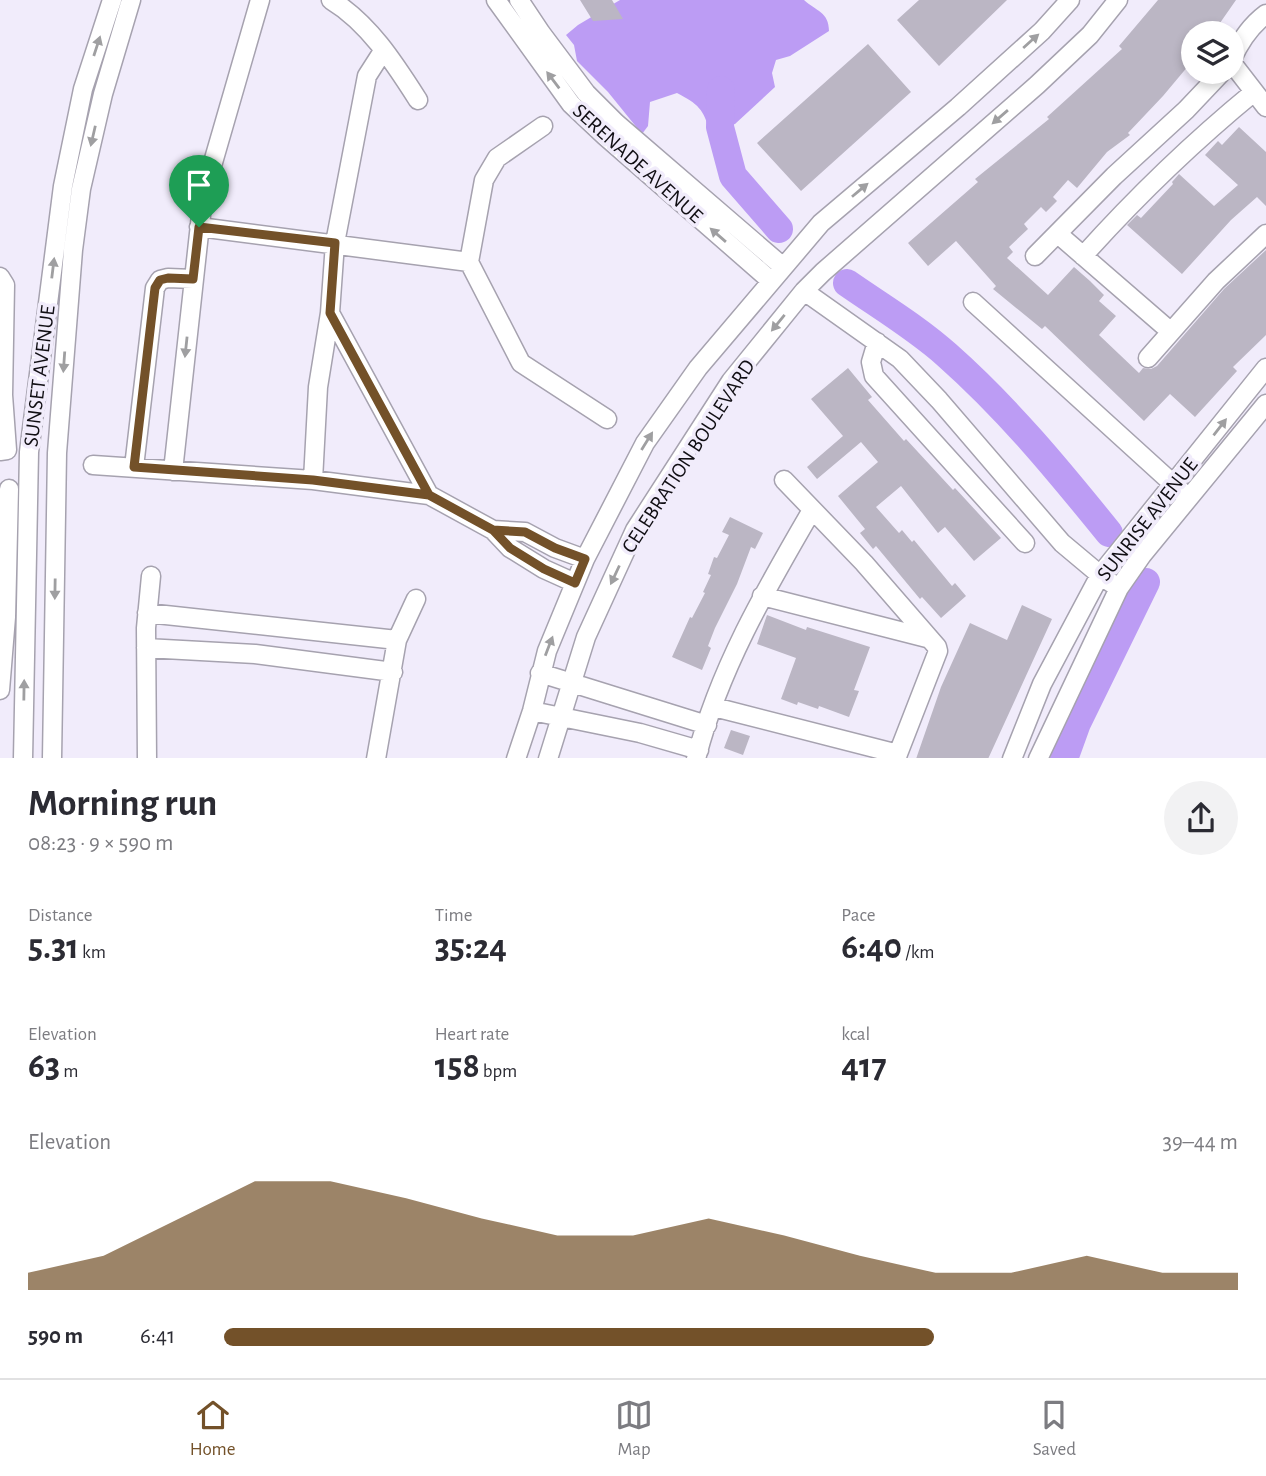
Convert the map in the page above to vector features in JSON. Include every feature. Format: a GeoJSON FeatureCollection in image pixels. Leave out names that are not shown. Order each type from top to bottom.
{"type":"FeatureCollection","features":[{"type":"Feature","properties":{"kind":"street","name":"SUNSET AVENUE"},"geometry":{"type":"LineString","coordinates":[[23,758],[29,452],[63,186],[83,89],[111,0]]}},
{"type":"Feature","properties":{"kind":"street","name":"SUNSET AVENUE"},"geometry":{"type":"LineString","coordinates":[[52,758],[57,453],[73,250],[81,189],[103,94],[131,0]]}},
{"type":"Feature","properties":{"kind":"street"},"geometry":{"type":"LineString","coordinates":[[173,471],[199,227],[212,163],[260,0]]}},
{"type":"Feature","properties":{"kind":"street"},"geometry":{"type":"LineString","coordinates":[[331,0],[351,12],[418,100]]}},
{"type":"Feature","properties":{"kind":"street","name":"SERENADE AVENUE"},"geometry":{"type":"LineString","coordinates":[[496,0],[572,104],[770,280]]}},
{"type":"Feature","properties":{"kind":"street","name":"SERENADE AVENUE"},"geometry":{"type":"LineString","coordinates":[[519,0],[586,93],[616,123],[782,266]]}},
{"type":"Feature","properties":{"kind":"street","name":"CELEBRATION BOULEVARD"},"geometry":{"type":"LineString","coordinates":[[516,758],[532,711],[547,651],[585,559],[645,443],[698,368],[821,223],[958,107],[1042,31],[1070,0]]}},
{"type":"Feature","properties":{"kind":"street","name":"CELEBRATION BOULEVARD"},"geometry":{"type":"LineString","coordinates":[[548,758],[586,637],[635,530],[731,382],[804,291],[904,199],[1046,76],[1090,35],[1118,0]]}},
{"type":"Feature","properties":{"kind":"street"},"geometry":{"type":"LineString","coordinates":[[1244,37],[1253,24],[1266,14]]}},
{"type":"Feature","properties":{"kind":"street"},"geometry":{"type":"LineString","coordinates":[[313,480],[318,387],[330,313],[335,243],[367,76],[383,51]]}},
{"type":"Feature","properties":{"kind":"street"},"geometry":{"type":"LineString","coordinates":[[1244,78],[1266,107]]}},
{"type":"Feature","properties":{"kind":"street"},"geometry":{"type":"LineString","coordinates":[[1035,256],[1211,84]]}},
{"type":"Feature","properties":{"kind":"street"},"geometry":{"type":"LineString","coordinates":[[1083,256],[1121,214],[1215,124],[1254,92]]}},
{"type":"Feature","properties":{"kind":"street"},"geometry":{"type":"LineString","coordinates":[[543,127],[497,158],[484,180],[469,262],[521,363],[607,419]]}},
{"type":"Feature","properties":{"kind":"street"},"geometry":{"type":"LineString","coordinates":[[199,227],[469,262]]}},
{"type":"Feature","properties":{"kind":"street"},"geometry":{"type":"LineString","coordinates":[[1059,234],[1170,331]]}},
{"type":"Feature","properties":{"kind":"street"},"geometry":{"type":"LineString","coordinates":[[1148,358],[1216,281],[1266,234]]}},
{"type":"Feature","properties":{"kind":"street"},"geometry":{"type":"LineString","coordinates":[[0,277],[5,285],[1,395],[3,450]]}},
{"type":"Feature","properties":{"kind":"street"},"geometry":{"type":"LineString","coordinates":[[134,467],[155,288],[160,280],[168,278],[193,279]]}},
{"type":"Feature","properties":{"kind":"street"},"geometry":{"type":"LineString","coordinates":[[804,291],[900,359],[939,400],[1062,543],[1119,588]]}},
{"type":"Feature","properties":{"kind":"street"},"geometry":{"type":"LineString","coordinates":[[973,302],[1189,500]]}},
{"type":"Feature","properties":{"kind":"street"},"geometry":{"type":"LineString","coordinates":[[330,313],[429,495]]}},
{"type":"Feature","properties":{"kind":"street"},"geometry":{"type":"LineString","coordinates":[[877,342],[871,362],[874,376],[1025,542]]}},
{"type":"Feature","properties":{"kind":"street","name":"SUNRISE AVENUE"},"geometry":{"type":"LineString","coordinates":[[1012,758],[1042,684],[1100,575],[1266,368]]}},
{"type":"Feature","properties":{"kind":"street","name":"SUNRISE AVENUE"},"geometry":{"type":"LineString","coordinates":[[1038,758],[1119,588],[1142,555],[1266,404]]}},
{"type":"Feature","properties":{"kind":"street"},"geometry":{"type":"LineString","coordinates":[[93,465],[313,480],[429,495],[493,530],[510,548],[544,569],[575,583]]}},
{"type":"Feature","properties":{"kind":"street"},"geometry":{"type":"LineString","coordinates":[[714,707],[897,756],[938,651],[864,563],[784,480]]}},
{"type":"Feature","properties":{"kind":"street"},"geometry":{"type":"LineString","coordinates":[[0,690],[6,617],[9,489]]}},
{"type":"Feature","properties":{"kind":"street"},"geometry":{"type":"LineString","coordinates":[[532,711],[640,733],[697,754],[733,657],[762,596],[812,510]]}},
{"type":"Feature","properties":{"kind":"street"},"geometry":{"type":"LineString","coordinates":[[493,530],[525,532],[555,548],[585,559]]}},
{"type":"Feature","properties":{"kind":"street"},"geometry":{"type":"LineString","coordinates":[[147,758],[146,648],[151,576]]}},
{"type":"Feature","properties":{"kind":"street"},"geometry":{"type":"LineString","coordinates":[[762,596],[927,638]]}},
{"type":"Feature","properties":{"kind":"street"},"geometry":{"type":"LineString","coordinates":[[376,758],[397,640],[416,599]]}},
{"type":"Feature","properties":{"kind":"street"},"geometry":{"type":"LineString","coordinates":[[147,612],[397,640]]}},
{"type":"Feature","properties":{"kind":"street"},"geometry":{"type":"LineString","coordinates":[[146,648],[255,654],[393,672]]}},
{"type":"Feature","properties":{"kind":"street"},"geometry":{"type":"LineString","coordinates":[[540,673],[707,725]]}},
{"type":"Feature","properties":{"kind":"shaded area"},"geometry":{"type":"Polygon","coordinates":[[[620,0],[804,0],[821,12],[827,20],[829,31],[790,56],[776,60],[772,73],[775,87],[735,124],[720,127],[710,133],[699,108],[677,93],[650,102],[648,126],[642,134],[608,92],[577,61],[574,45],[566,35],[620,0]]]}},
{"type":"Feature","properties":{"kind":"building"},"geometry":{"type":"Polygon","coordinates":[[[580,0],[612,0],[623,19],[593,21],[580,0]]]}},
{"type":"Feature","properties":{"kind":"building"},"geometry":{"type":"Polygon","coordinates":[[[919,0],[1007,0],[939,66],[897,20],[919,0]]]}},
{"type":"Feature","properties":{"kind":"building"},"geometry":{"type":"Polygon","coordinates":[[[1158,0],[1236,0],[1221,21],[1181,21],[1181,75],[1128,133],[1130,135],[1107,152],[1077,188],[1068,180],[1053,197],[1057,201],[1046,212],[1041,207],[1024,224],[1028,229],[1009,247],[1013,252],[1007,258],[1048,295],[1074,267],[1104,295],[1099,301],[1116,316],[1099,335],[1139,373],[1143,368],[1151,369],[1157,366],[1224,289],[1266,250],[1266,335],[1233,367],[1237,371],[1195,417],[1170,394],[1144,421],[1045,326],[1042,329],[993,289],[996,286],[956,241],[928,266],[908,243],[978,182],[975,179],[1049,119],[1047,117],[1122,49],[1119,46],[1158,0]]]}},
{"type":"Feature","properties":{"kind":"building"},"geometry":{"type":"Polygon","coordinates":[[[868,44],[911,92],[801,191],[757,143],[868,44]]]}},
{"type":"Feature","properties":{"kind":"building"},"geometry":{"type":"Polygon","coordinates":[[[1239,127],[1266,152],[1266,206],[1257,197],[1231,220],[1182,274],[1127,225],[1137,215],[1141,218],[1179,174],[1214,206],[1238,185],[1205,155],[1218,141],[1222,145],[1239,127]]]}},
{"type":"Feature","properties":{"kind":"building"},"geometry":{"type":"Polygon","coordinates":[[[848,368],[872,397],[868,400],[904,441],[906,439],[1001,538],[974,561],[945,527],[938,533],[901,486],[876,507],[899,533],[902,530],[912,542],[914,540],[952,586],[955,583],[966,596],[941,618],[922,597],[920,599],[876,546],[873,549],[860,533],[865,529],[838,496],[878,462],[861,442],[817,479],[807,467],[843,436],[811,399],[848,368]]]}},
{"type":"Feature","properties":{"kind":"building"},"geometry":{"type":"Polygon","coordinates":[[[730,517],[763,533],[755,549],[751,547],[737,584],[715,628],[702,670],[672,657],[690,617],[692,618],[705,593],[703,592],[711,575],[708,574],[714,557],[717,558],[729,535],[722,532],[730,517]]]}},
{"type":"Feature","properties":{"kind":"building"},"geometry":{"type":"Polygon","coordinates":[[[1022,605],[1052,619],[988,758],[916,758],[941,687],[970,623],[1007,640],[1022,605]]]}},
{"type":"Feature","properties":{"kind":"building"},"geometry":{"type":"Polygon","coordinates":[[[767,615],[806,630],[807,627],[870,647],[854,690],[859,691],[849,717],[819,706],[818,709],[781,699],[796,658],[757,644],[767,615]]]}},
{"type":"Feature","properties":{"kind":"building"},"geometry":{"type":"Polygon","coordinates":[[[731,730],[750,736],[743,755],[724,748],[731,730]]]}},
{"type":"Feature","properties":{"kind":"waterway"},"geometry":{"type":"LineString","coordinates":[[721,90],[720,127],[733,176],[779,229]]}},
{"type":"Feature","properties":{"kind":"waterway"},"geometry":{"type":"LineString","coordinates":[[847,283],[947,355],[1032,441],[1109,533]]}},
{"type":"Feature","properties":{"kind":"waterway"},"geometry":{"type":"LineString","coordinates":[[1064,758],[1077,723],[1146,582]]}},
{"type":"Feature","properties":{"kind":"route"},"geometry":{"type":"LineString","coordinates":[[199,227],[193,279],[168,278],[160,280],[155,288],[134,467],[313,480],[429,495],[493,530],[525,532],[555,548],[585,559],[575,583],[544,569],[510,548],[493,530],[429,495],[330,313],[335,243],[199,227]]}}]}
